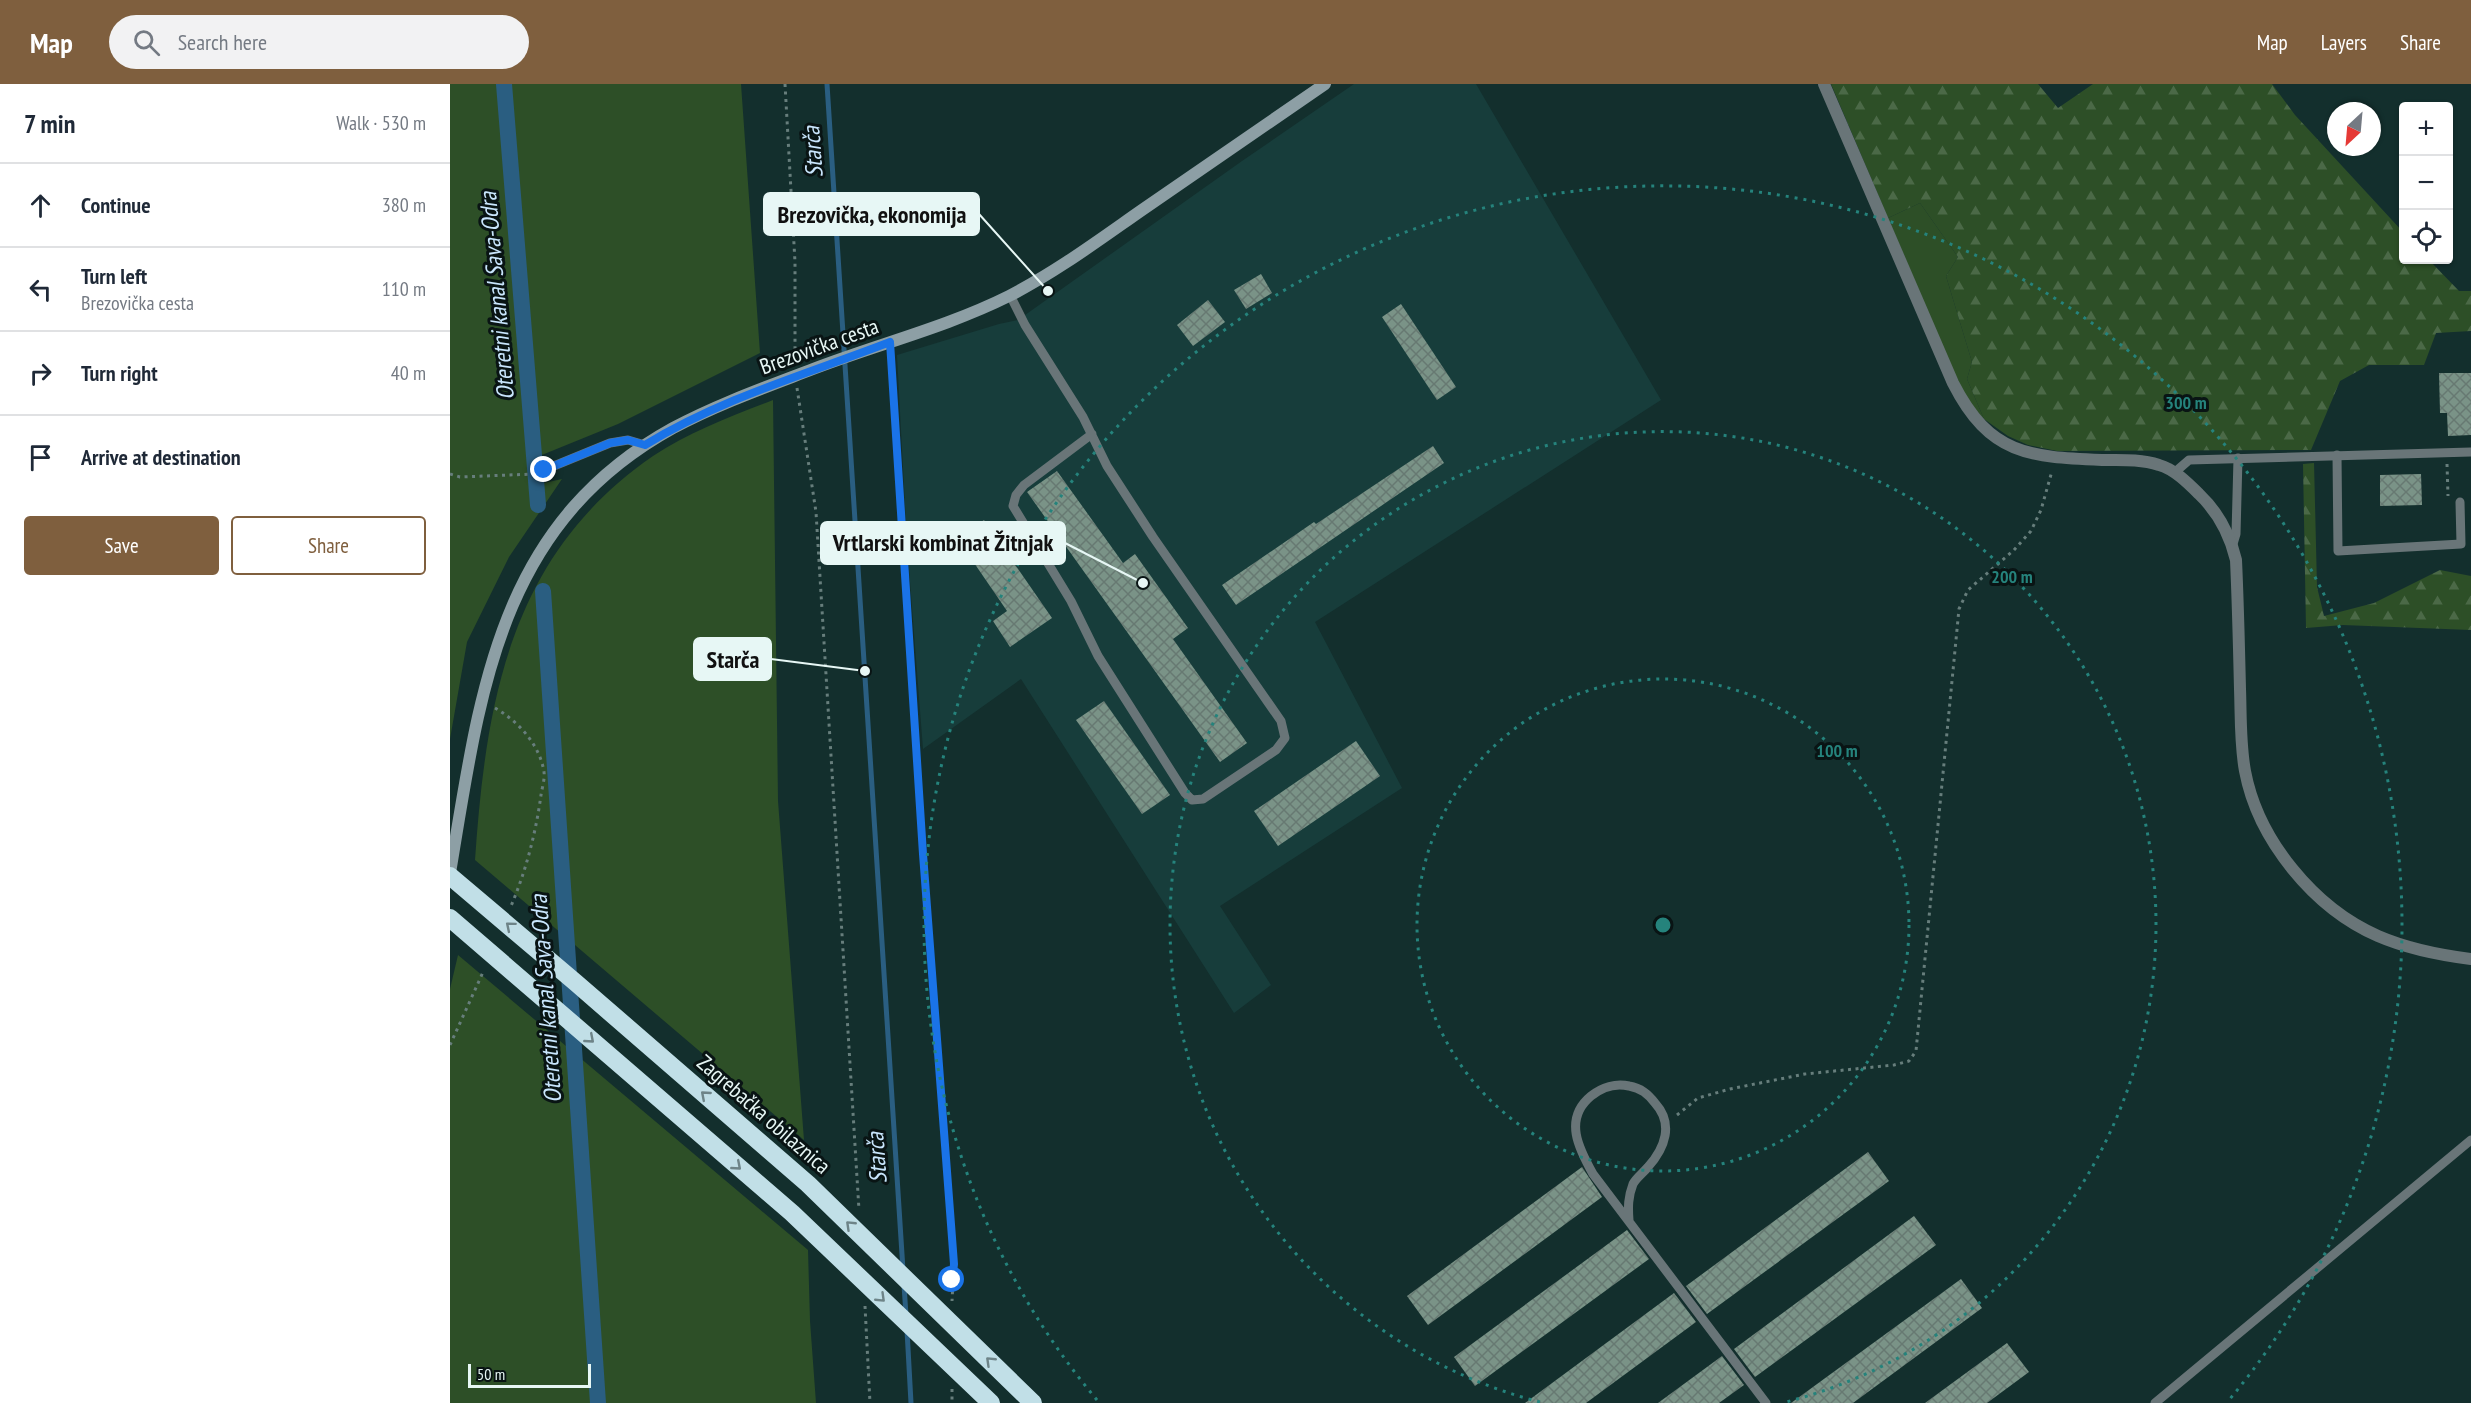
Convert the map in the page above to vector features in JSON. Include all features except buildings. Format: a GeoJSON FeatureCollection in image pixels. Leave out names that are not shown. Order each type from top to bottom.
{"type":"FeatureCollection","features":[{"type":"Feature","properties":{"kind":"highway","name":"Zagrebačka obilaznica"},"geometry":{"type":"LineString","coordinates":[[450,874],[808,1184],[1032,1402]]}},
{"type":"Feature","properties":{"kind":"highway"},"geometry":{"type":"LineString","coordinates":[[450,918],[792,1213],[991,1403]]}},
{"type":"Feature","properties":{"kind":"main road","name":"Brezovička cesta"},"geometry":{"type":"LineString","coordinates":[[450,874],[481,700],[501,629],[542,547],[583,496],[626,458],[645,445],[710,410],[813,369],[975,311],[1010,295],[1071,259],[1325,84]]}},
{"type":"Feature","properties":{"kind":"street"},"geometry":{"type":"LineString","coordinates":[[1824,84],[1966,408],[1981,427],[2024,452],[2056,458],[2143,461],[2161,465],[2174,473],[2207,502],[2222,521],[2233,544],[2236,561],[2241,741],[2245,772],[2259,813],[2280,853],[2303,881],[2346,918],[2377,935],[2407,947],[2471,960]]}},
{"type":"Feature","properties":{"kind":"lane"},"geometry":{"type":"LineString","coordinates":[[1010,295],[1025,325],[1083,417],[1092,434],[1107,466],[1153,537],[1281,721],[1284,738],[1276,750],[1203,799],[1192,800],[1185,794],[1098,656],[1071,601],[1014,506],[1016,495],[1024,484],[1092,434]]}},
{"type":"Feature","properties":{"kind":"lane"},"geometry":{"type":"LineString","coordinates":[[544,470],[610,443],[628,440],[645,445]]}},
{"type":"Feature","properties":{"kind":"lane"},"geometry":{"type":"LineString","coordinates":[[2174,473],[2189,460],[2471,452]]}},
{"type":"Feature","properties":{"kind":"lane"},"geometry":{"type":"LineString","coordinates":[[2337,455],[2338,551],[2461,544],[2460,505]]}},
{"type":"Feature","properties":{"kind":"lane"},"geometry":{"type":"LineString","coordinates":[[2233,544],[2236,534],[2238,458]]}},
{"type":"Feature","properties":{"kind":"lane"},"geometry":{"type":"LineString","coordinates":[[1629,1220],[1628,1200],[1634,1182],[1660,1152],[1667,1125],[1659,1107],[1646,1092],[1619,1084],[1590,1096],[1579,1111],[1575,1130],[1579,1149],[1593,1174],[1766,1403]]}},
{"type":"Feature","properties":{"kind":"lane"},"geometry":{"type":"LineString","coordinates":[[2155,1403],[2471,1140]]}},
{"type":"Feature","properties":{"kind":"path"},"geometry":{"type":"LineString","coordinates":[[785,84],[795,262],[795,377],[816,512],[859,1215]]}},
{"type":"Feature","properties":{"kind":"path"},"geometry":{"type":"LineString","coordinates":[[890,342],[924,866],[954,1264],[952,1302]]}},
{"type":"Feature","properties":{"kind":"path"},"geometry":{"type":"LineString","coordinates":[[2446,453],[2449,509],[2460,505]]}},
{"type":"Feature","properties":{"kind":"path"},"geometry":{"type":"LineString","coordinates":[[1667,1125],[1698,1098],[1805,1074],[1894,1065],[1909,1061],[1916,1051],[1959,609],[1968,590],[2014,550],[2031,531],[2041,510],[2056,458]]}},
{"type":"Feature","properties":{"kind":"path"},"geometry":{"type":"LineString","coordinates":[[450,474],[460,477],[513,476],[544,470]]}},
{"type":"Feature","properties":{"kind":"path"},"geometry":{"type":"LineString","coordinates":[[481,700],[520,726],[539,754],[545,774],[520,885],[507,916]]}},
{"type":"Feature","properties":{"kind":"path"},"geometry":{"type":"LineString","coordinates":[[450,1045],[485,967]]}},
{"type":"Feature","properties":{"kind":"path"},"geometry":{"type":"LineString","coordinates":[[864,1297],[870,1403]]}},
{"type":"Feature","properties":{"kind":"path"},"geometry":{"type":"LineString","coordinates":[[952,1380],[952,1403]]}},
{"type":"Feature","properties":{"kind":"shaded area"},"geometry":{"type":"Polygon","coordinates":[[[1354,84],[1476,84],[1661,400],[1315,622],[1402,788],[1220,906],[1271,985],[1234,1013],[1021,679],[923,749],[907,543],[897,355],[1018,320],[1354,84]]]}},
{"type":"Feature","properties":{"kind":"green space"},"geometry":{"type":"Polygon","coordinates":[[[450,84],[741,84],[760,353],[618,424],[532,459],[535,485],[562,479],[509,557],[467,642],[450,739],[450,84]]]}},
{"type":"Feature","properties":{"kind":"green space"},"geometry":{"type":"Polygon","coordinates":[[[1831,84],[2038,84],[2058,108],[2093,84],[2272,84],[2295,115],[2327,150],[2327,156],[2333,156],[2399,228],[2399,264],[2433,264],[2459,291],[2471,291],[2471,331],[2436,333],[2424,365],[2369,365],[2340,381],[2311,450],[2057,451],[2028,445],[2008,436],[1984,419],[1967,379],[1972,362],[1946,276],[1958,257],[1920,203],[1888,218],[1831,84]]]}},
{"type":"Feature","properties":{"kind":"green space"},"geometry":{"type":"Polygon","coordinates":[[[1920,203],[1958,257],[1946,276],[1972,362],[1967,379],[1984,419],[1968,402],[1888,218],[1920,203]]]}},
{"type":"Feature","properties":{"kind":"green space"},"geometry":{"type":"Polygon","coordinates":[[[773,400],[778,801],[804,1140],[475,860],[487,743],[499,687],[515,634],[537,584],[567,538],[605,495],[653,456],[696,432],[773,400]]]}},
{"type":"Feature","properties":{"kind":"green space"},"geometry":{"type":"Polygon","coordinates":[[[2314,463],[2317,587],[2324,616],[2374,603],[2440,570],[2471,576],[2471,630],[2343,625],[2306,628],[2303,464],[2314,463]]]}},
{"type":"Feature","properties":{"kind":"green space"},"geometry":{"type":"Polygon","coordinates":[[[458,955],[808,1250],[816,1403],[450,1403],[450,989],[458,955]]]}},
{"type":"Feature","properties":{"kind":"waterway","name":"Oteretni kanal Sava-Odra"},"geometry":{"type":"LineString","coordinates":[[504,84],[538,505]]}},
{"type":"Feature","properties":{"kind":"waterway","name":"Starča"},"geometry":{"type":"LineString","coordinates":[[827,84],[903,1270]]}},
{"type":"Feature","properties":{"kind":"waterway","name":"Oteretni kanal Sava-Odra"},"geometry":{"type":"LineString","coordinates":[[543,591],[598,1403]]}},
{"type":"Feature","properties":{"kind":"waterway","name":"Starča"},"geometry":{"type":"LineString","coordinates":[[904,1285],[906,1315]]}},
{"type":"Feature","properties":{"kind":"waterway","name":"Starča"},"geometry":{"type":"LineString","coordinates":[[907,1330],[911,1403]]}},
{"type":"Feature","properties":{"kind":"place","name":"Brezovička, ekonomija"},"geometry":{"type":"Point","coordinates":[1048,291]}},
{"type":"Feature","properties":{"kind":"place","name":"Vrtlarski kombinat Žitnjak"},"geometry":{"type":"Point","coordinates":[1143,583]}},
{"type":"Feature","properties":{"kind":"place","name":"Starča"},"geometry":{"type":"Point","coordinates":[865,671]}},
{"type":"Feature","properties":{"kind":"route"},"geometry":{"type":"LineString","coordinates":[[544,470],[610,443],[628,440],[645,445],[672,428],[710,410],[813,369],[890,342],[923,854],[948,1210],[954,1264],[952,1280]]}}]}
